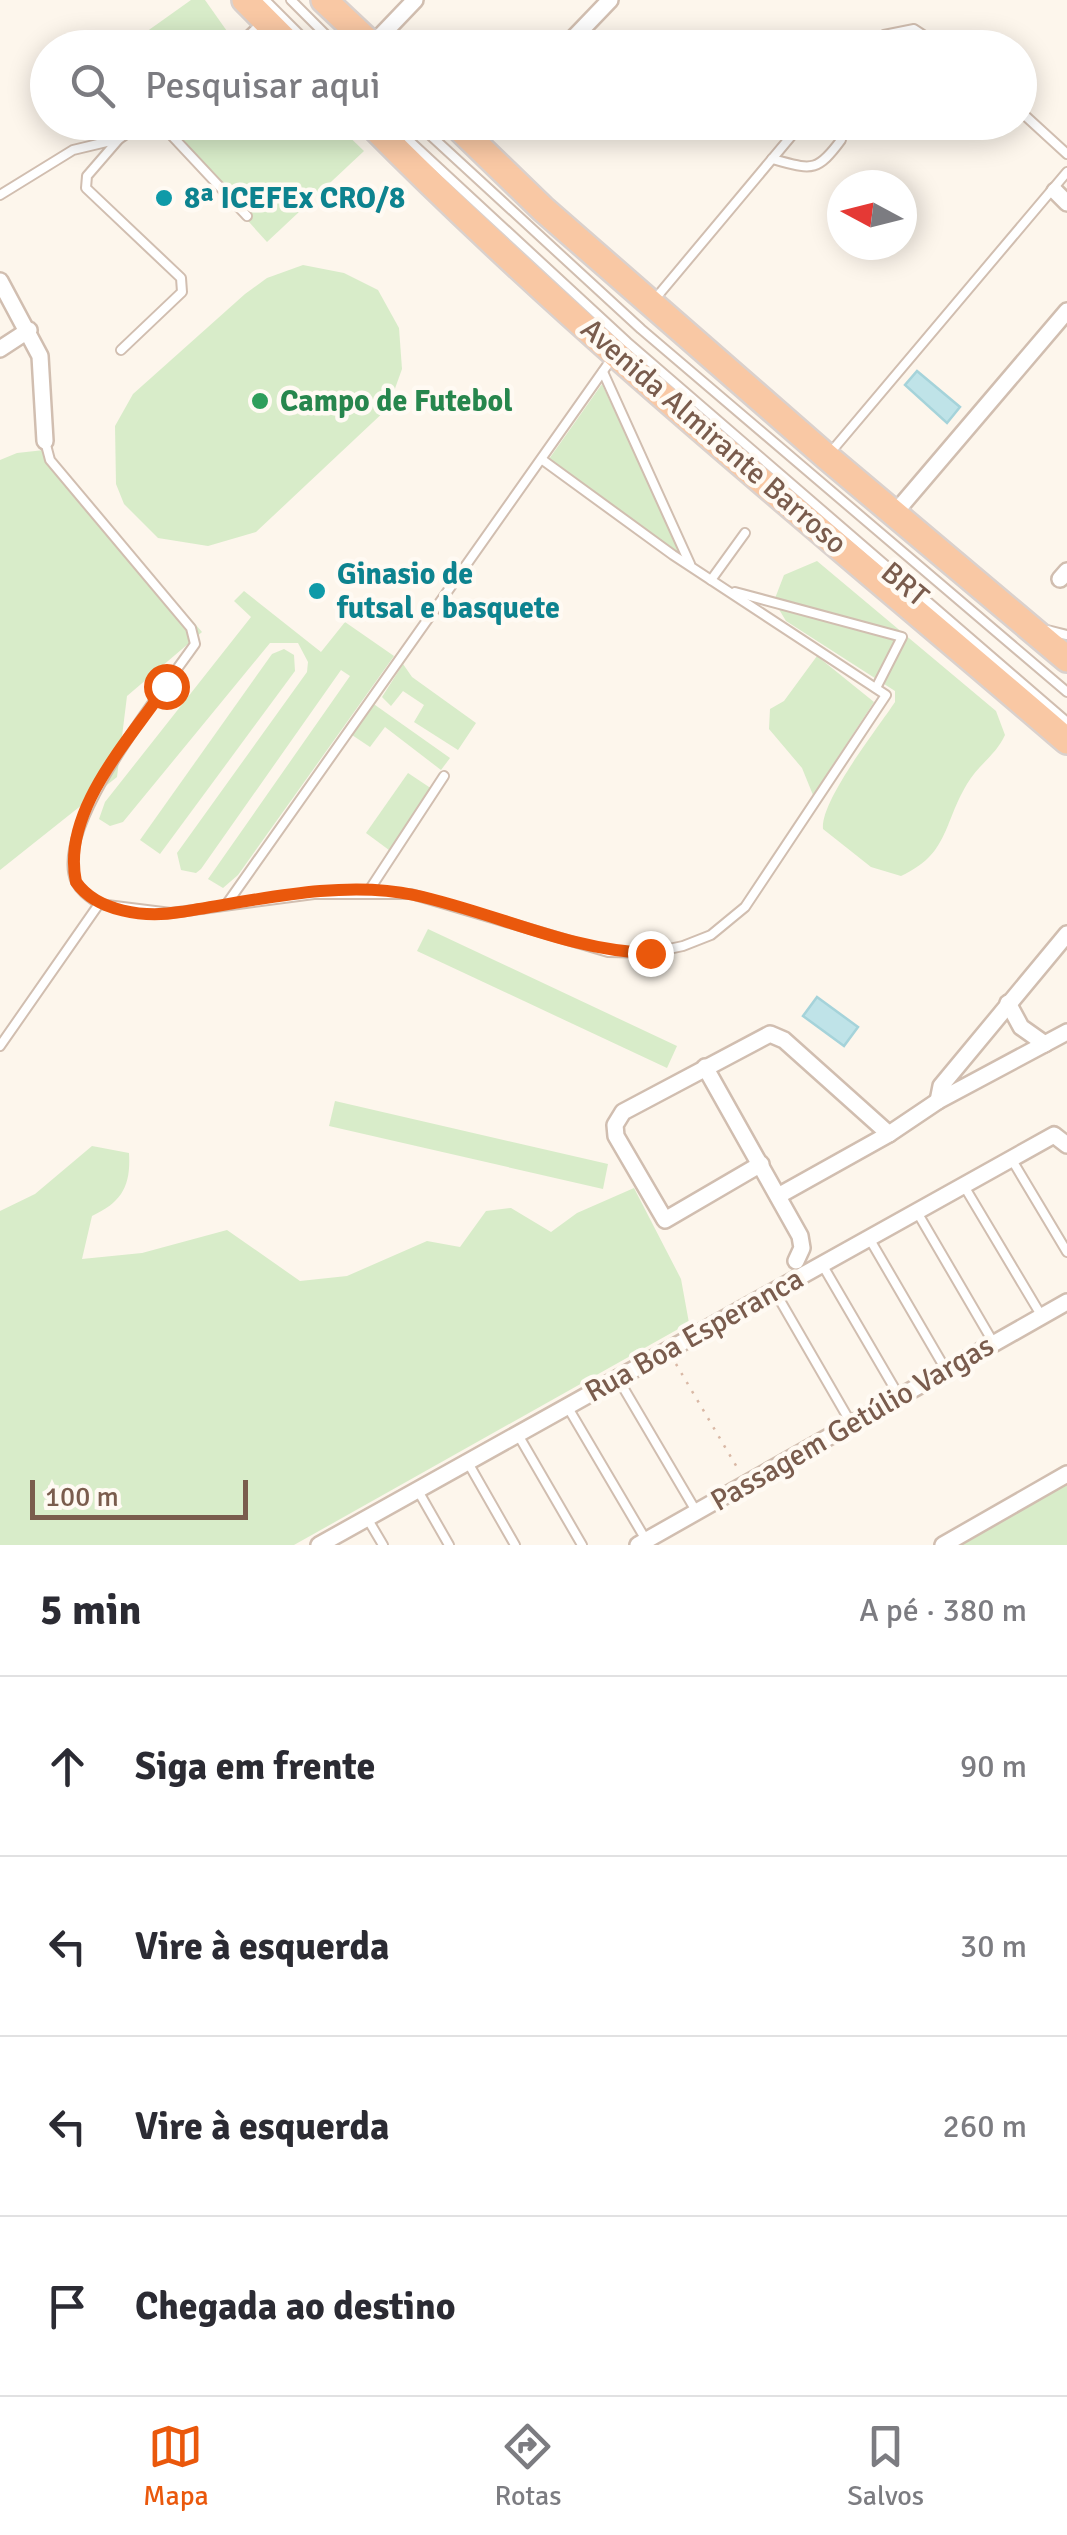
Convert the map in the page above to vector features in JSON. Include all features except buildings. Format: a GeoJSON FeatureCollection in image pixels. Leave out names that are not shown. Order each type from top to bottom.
{"type":"FeatureCollection","features":[{"type":"Feature","properties":{"kind":"highway"},"geometry":{"type":"LineString","coordinates":[[245,0],[267,11]]}},
{"type":"Feature","properties":{"kind":"highway"},"geometry":{"type":"LineString","coordinates":[[324,0],[357,30]]}},
{"type":"Feature","properties":{"kind":"highway","name":"Avenida Almirante Barroso"},"geometry":{"type":"LineString","coordinates":[[387,140],[610,362],[1067,741]]}},
{"type":"Feature","properties":{"kind":"highway","name":"Avenida Almirante Barroso"},"geometry":{"type":"LineString","coordinates":[[470,140],[827,457],[1067,659]]}},
{"type":"Feature","properties":{"kind":"street"},"geometry":{"type":"LineString","coordinates":[[388,30],[415,0]]}},
{"type":"Feature","properties":{"kind":"street"},"geometry":{"type":"LineString","coordinates":[[581,30],[610,0]]}},
{"type":"Feature","properties":{"kind":"street"},"geometry":{"type":"LineString","coordinates":[[474,144],[478,140]]}},
{"type":"Feature","properties":{"kind":"street"},"geometry":{"type":"LineString","coordinates":[[0,281],[40,356],[44,442]]}},
{"type":"Feature","properties":{"kind":"street"},"geometry":{"type":"LineString","coordinates":[[894,514],[1067,312]]}},
{"type":"Feature","properties":{"kind":"street"},"geometry":{"type":"LineString","coordinates":[[0,349],[29,330]]}},
{"type":"Feature","properties":{"kind":"street"},"geometry":{"type":"LineString","coordinates":[[938,1101],[941,1086],[1067,934]]}},
{"type":"Feature","properties":{"kind":"street"},"geometry":{"type":"LineString","coordinates":[[1008,1003],[1021,1027],[1045,1044]]}},
{"type":"Feature","properties":{"kind":"street"},"geometry":{"type":"LineString","coordinates":[[778,1196],[938,1101],[1067,1032]]}},
{"type":"Feature","properties":{"kind":"street"},"geometry":{"type":"LineString","coordinates":[[761,1164],[665,1220],[616,1136],[617,1120],[760,1036],[774,1035],[879,1121],[888,1134]]}},
{"type":"Feature","properties":{"kind":"street"},"geometry":{"type":"LineString","coordinates":[[704,1067],[800,1236],[796,1260]]}},
{"type":"Feature","properties":{"kind":"street","name":"Rua Boa Esperanca"},"geometry":{"type":"LineString","coordinates":[[319,1545],[1054,1135],[1067,1146]]}},
{"type":"Feature","properties":{"kind":"street","name":"Passagem Getúlio Vargas"},"geometry":{"type":"LineString","coordinates":[[642,1543],[1067,1302]]}},
{"type":"Feature","properties":{"kind":"street"},"geometry":{"type":"LineString","coordinates":[[943,1545],[1067,1474]]}},
{"type":"Feature","properties":{"kind":"lane"},"geometry":{"type":"LineString","coordinates":[[291,0],[322,30]]}},
{"type":"Feature","properties":{"kind":"lane"},"geometry":{"type":"LineString","coordinates":[[267,11],[291,30]]}},
{"type":"Feature","properties":{"kind":"lane"},"geometry":{"type":"LineString","coordinates":[[1037,127],[1067,154]]}},
{"type":"Feature","properties":{"kind":"lane"},"geometry":{"type":"LineString","coordinates":[[0,195],[73,150],[115,140]]}},
{"type":"Feature","properties":{"kind":"lane"},"geometry":{"type":"LineString","coordinates":[[118,140],[87,176],[86,188],[180,278],[182,292],[121,350]]}},
{"type":"Feature","properties":{"kind":"lane"},"geometry":{"type":"LineString","coordinates":[[176,140],[246,216]]}},
{"type":"Feature","properties":{"kind":"lane","name":"BRT"},"geometry":{"type":"LineString","coordinates":[[408,140],[627,342],[1067,722]]}},
{"type":"Feature","properties":{"kind":"lane"},"geometry":{"type":"LineString","coordinates":[[436,140],[641,329],[1067,692]]}},
{"type":"Feature","properties":{"kind":"lane"},"geometry":{"type":"LineString","coordinates":[[652,303],[788,140]]}},
{"type":"Feature","properties":{"kind":"lane"},"geometry":{"type":"LineString","coordinates":[[772,159],[810,168],[820,165],[841,140]]}},
{"type":"Feature","properties":{"kind":"lane"},"geometry":{"type":"LineString","coordinates":[[827,457],[1061,197],[1067,172]]}},
{"type":"Feature","properties":{"kind":"lane"},"geometry":{"type":"LineString","coordinates":[[226,905],[544,461],[610,362]]}},
{"type":"Feature","properties":{"kind":"lane"},"geometry":{"type":"LineString","coordinates":[[610,362],[690,566]]}},
{"type":"Feature","properties":{"kind":"lane"},"geometry":{"type":"LineString","coordinates":[[44,442],[50,460],[191,628],[194,644],[87,806],[72,866],[76,882],[99,904],[171,914],[368,892],[411,894],[608,952],[650,953],[683,946],[711,935],[745,907],[886,694],[690,566],[544,461]]}},
{"type":"Feature","properties":{"kind":"lane"},"geometry":{"type":"LineString","coordinates":[[711,580],[744,534]]}},
{"type":"Feature","properties":{"kind":"lane"},"geometry":{"type":"LineString","coordinates":[[725,589],[902,637],[876,688]]}},
{"type":"Feature","properties":{"kind":"lane"},"geometry":{"type":"LineString","coordinates":[[1026,626],[1067,634]]}},
{"type":"Feature","properties":{"kind":"lane"},"geometry":{"type":"LineString","coordinates":[[368,892],[444,776]]}},
{"type":"Feature","properties":{"kind":"lane"},"geometry":{"type":"LineString","coordinates":[[0,1046],[99,904]]}},
{"type":"Feature","properties":{"kind":"lane"},"geometry":{"type":"LineString","coordinates":[[1012,1160],[1067,1252]]}},
{"type":"Feature","properties":{"kind":"lane"},"geometry":{"type":"LineString","coordinates":[[964,1186],[1042,1316]]}},
{"type":"Feature","properties":{"kind":"lane"},"geometry":{"type":"LineString","coordinates":[[917,1212],[994,1343]]}},
{"type":"Feature","properties":{"kind":"lane"},"geometry":{"type":"LineString","coordinates":[[869,1238],[946,1370]]}},
{"type":"Feature","properties":{"kind":"lane"},"geometry":{"type":"LineString","coordinates":[[822,1264],[898,1396]]}},
{"type":"Feature","properties":{"kind":"lane"},"geometry":{"type":"LineString","coordinates":[[774,1290],[851,1423]]}},
{"type":"Feature","properties":{"kind":"lane"},"geometry":{"type":"LineString","coordinates":[[617,1377],[696,1512]]}},
{"type":"Feature","properties":{"kind":"lane"},"geometry":{"type":"LineString","coordinates":[[567,1405],[642,1543]]}},
{"type":"Feature","properties":{"kind":"lane"},"geometry":{"type":"LineString","coordinates":[[517,1433],[582,1545]]}},
{"type":"Feature","properties":{"kind":"lane"},"geometry":{"type":"LineString","coordinates":[[467,1462],[516,1545]]}},
{"type":"Feature","properties":{"kind":"lane"},"geometry":{"type":"LineString","coordinates":[[417,1490],[449,1545]]}},
{"type":"Feature","properties":{"kind":"lane"},"geometry":{"type":"LineString","coordinates":[[367,1518],[383,1545]]}},
{"type":"Feature","properties":{"kind":"path"},"geometry":{"type":"LineString","coordinates":[[666,1349],[747,1483]]}},
{"type":"Feature","properties":{"kind":"green space"},"geometry":{"type":"Polygon","coordinates":[[[191,0],[205,0],[226,30],[149,30],[191,0]]]}},
{"type":"Feature","properties":{"kind":"green space"},"geometry":{"type":"Polygon","coordinates":[[[175,140],[353,140],[364,151],[267,242],[175,140]]]}},
{"type":"Feature","properties":{"kind":"green space","name":"Campo de Futebol"},"geometry":{"type":"Polygon","coordinates":[[[303,265],[344,273],[378,290],[399,328],[402,369],[388,408],[256,532],[208,546],[158,538],[124,504],[116,484],[115,426],[133,394],[245,294],[267,278],[303,265]]]}},
{"type":"Feature","properties":{"kind":"green space"},"geometry":{"type":"Polygon","coordinates":[[[602,384],[684,559],[549,459],[602,384]]]}},
{"type":"Feature","properties":{"kind":"green space"},"geometry":{"type":"Polygon","coordinates":[[[44,450],[202,632],[127,696],[117,777],[0,870],[0,460],[17,453],[44,450]]]}},
{"type":"Feature","properties":{"kind":"green space"},"geometry":{"type":"Polygon","coordinates":[[[817,561],[996,711],[1005,735],[967,784],[937,848],[901,876],[871,867],[823,829],[831,801],[895,702],[895,691],[786,621],[774,601],[784,575],[817,561]]]}},
{"type":"Feature","properties":{"kind":"green space"},"geometry":{"type":"Polygon","coordinates":[[[244,591],[321,652],[345,622],[394,656],[238,875],[223,888],[208,879],[350,676],[341,670],[201,869],[196,873],[181,870],[177,853],[307,672],[308,662],[298,643],[270,643],[123,822],[110,826],[99,819],[105,802],[251,617],[234,601],[244,591]]]}},
{"type":"Feature","properties":{"kind":"green space"},"geometry":{"type":"Polygon","coordinates":[[[284,649],[294,655],[295,671],[160,854],[140,840],[272,654],[284,649]]]}},
{"type":"Feature","properties":{"kind":"green space"},"geometry":{"type":"Polygon","coordinates":[[[817,656],[874,702],[813,795],[802,768],[769,729],[770,709],[784,701],[817,656]]]}},
{"type":"Feature","properties":{"kind":"green space"},"geometry":{"type":"Polygon","coordinates":[[[403,664],[412,677],[476,723],[458,750],[414,722],[424,705],[403,691],[391,706],[382,697],[403,664]]]}},
{"type":"Feature","properties":{"kind":"green space"},"geometry":{"type":"Polygon","coordinates":[[[368,700],[450,758],[441,770],[385,727],[370,747],[349,733],[368,700]]]}},
{"type":"Feature","properties":{"kind":"green space"},"geometry":{"type":"Polygon","coordinates":[[[408,773],[432,789],[389,850],[366,833],[408,773]]]}},
{"type":"Feature","properties":{"kind":"green space"},"geometry":{"type":"Polygon","coordinates":[[[428,929],[677,1046],[667,1068],[417,951],[428,929]]]}},
{"type":"Feature","properties":{"kind":"green space"},"geometry":{"type":"Polygon","coordinates":[[[335,1101],[608,1164],[603,1189],[329,1126],[335,1101]]]}},
{"type":"Feature","properties":{"kind":"green space"},"geometry":{"type":"Polygon","coordinates":[[[92,1146],[129,1153],[129,1165],[126,1184],[117,1199],[92,1216],[82,1259],[142,1253],[227,1230],[300,1281],[347,1276],[427,1241],[460,1247],[486,1211],[511,1208],[551,1232],[577,1213],[634,1188],[681,1279],[689,1323],[294,1545],[0,1545],[0,1211],[35,1194],[92,1146]]]}},
{"type":"Feature","properties":{"kind":"green space"},"geometry":{"type":"Polygon","coordinates":[[[1067,1483],[1067,1545],[953,1545],[1067,1483]]]}},
{"type":"Feature","properties":{"kind":"water"},"geometry":{"type":"Polygon","coordinates":[[[917,371],[960,407],[947,423],[905,385],[917,371]]]}},
{"type":"Feature","properties":{"kind":"water"},"geometry":{"type":"Polygon","coordinates":[[[817,997],[858,1027],[844,1046],[803,1016],[817,997]]]}},
{"type":"Feature","properties":{"kind":"place","name":"8ª ICEFEx CRO/8"},"geometry":{"type":"Point","coordinates":[164,198]}},
{"type":"Feature","properties":{"kind":"place","name":"Campo de Futebol"},"geometry":{"type":"Point","coordinates":[260,401]}},
{"type":"Feature","properties":{"kind":"place","name":"Ginasio de futsal e basquete"},"geometry":{"type":"Point","coordinates":[317,591]}},
{"type":"Feature","properties":{"kind":"route"},"geometry":{"type":"LineString","coordinates":[[166,686],[87,806],[74,848],[72,866],[76,882],[99,904],[118,910],[171,914],[314,894],[411,894],[608,952],[650,953]]}}]}
